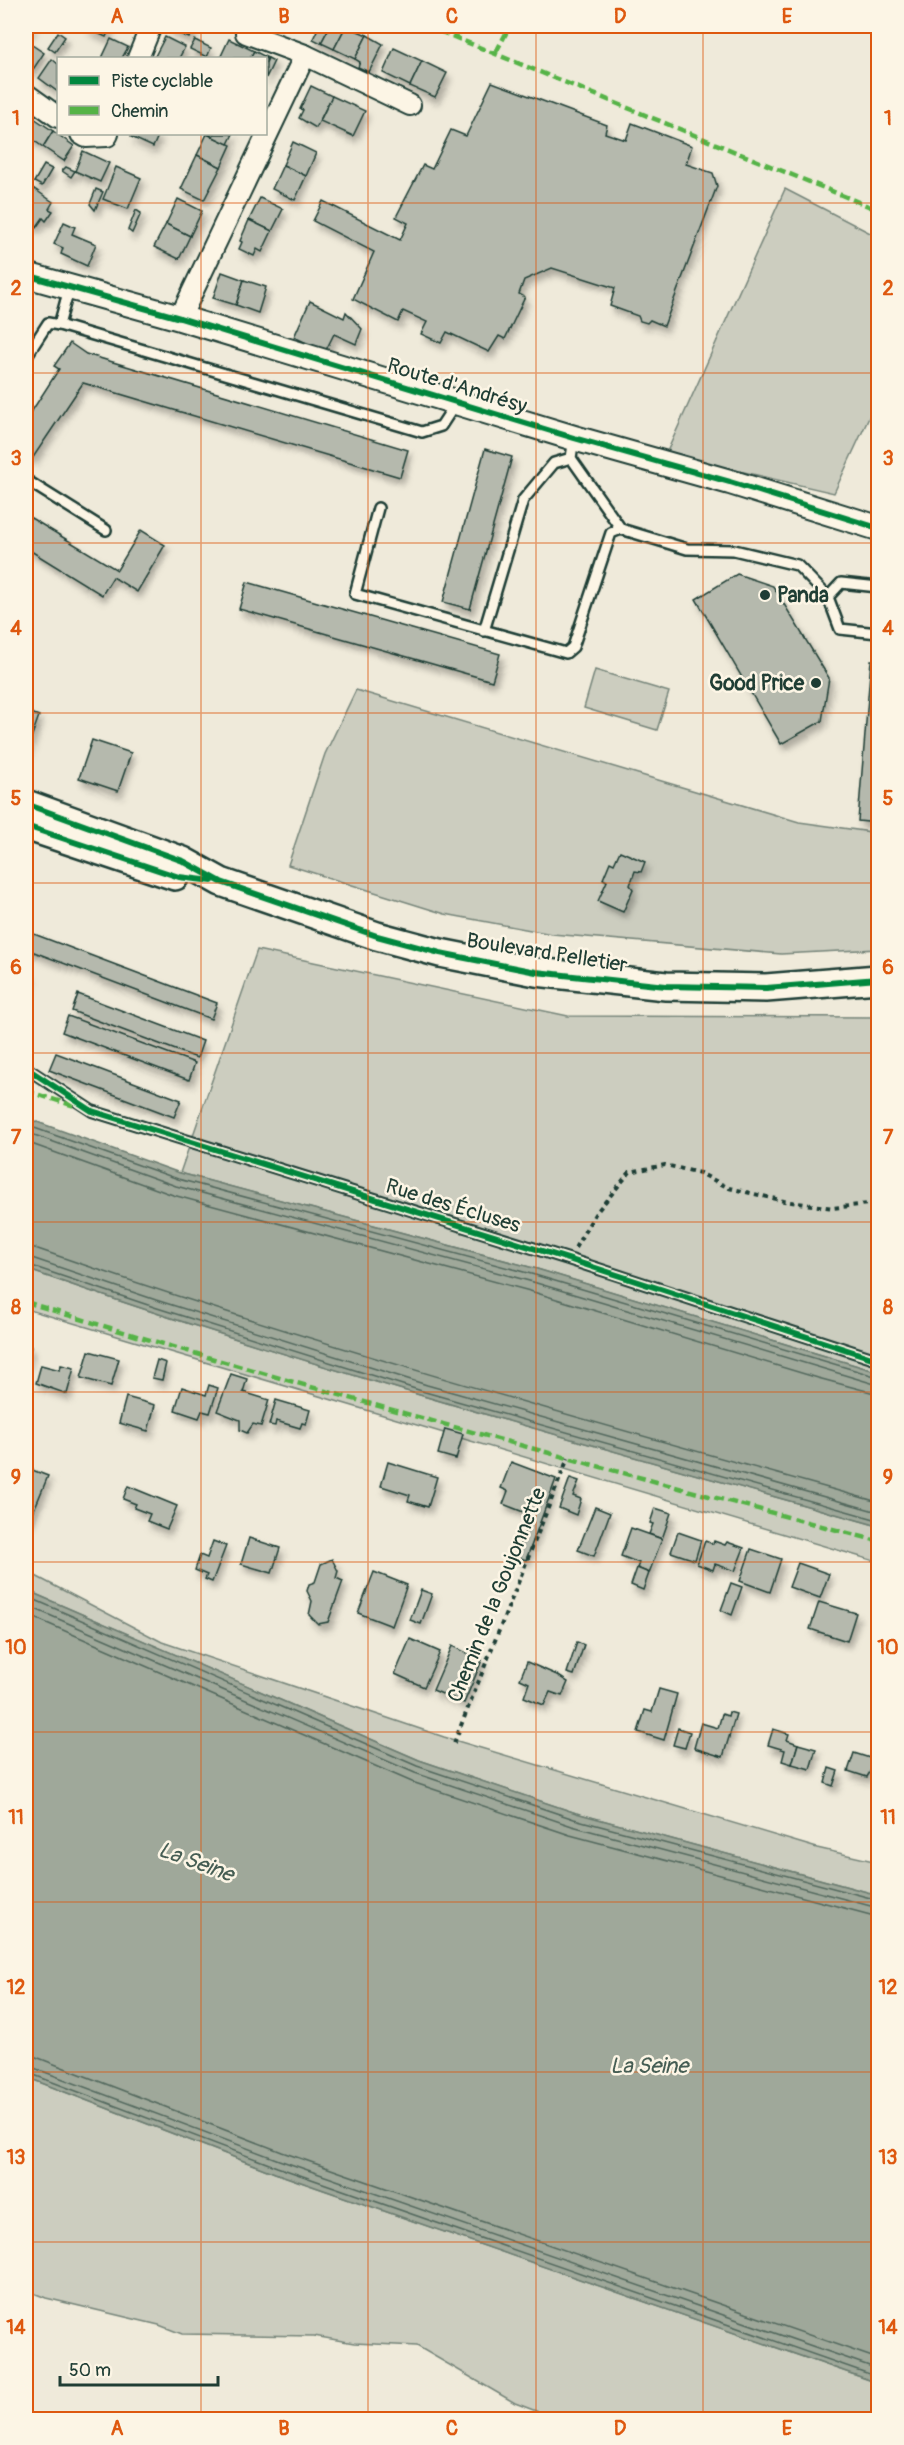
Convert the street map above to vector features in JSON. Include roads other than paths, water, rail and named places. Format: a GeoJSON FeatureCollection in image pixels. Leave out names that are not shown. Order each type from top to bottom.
{"type":"FeatureCollection","features":[{"type":"Feature","properties":{"kind":"main road","name":"Boulevard Pelletier"},"geometry":{"type":"LineString","coordinates":[[26,804],[183,861],[221,882],[377,936],[440,953],[536,972],[666,986],[766,988],[879,979]]}},
{"type":"Feature","properties":{"kind":"main road","name":"Boulevard Pelletier"},"geometry":{"type":"LineString","coordinates":[[26,826],[109,856],[179,877],[221,882]]}},
{"type":"Feature","properties":{"kind":"street"},"geometry":{"type":"LineString","coordinates":[[138,57],[151,26]]}},
{"type":"Feature","properties":{"kind":"street"},"geometry":{"type":"LineString","coordinates":[[246,33],[305,55],[410,105]]}},
{"type":"Feature","properties":{"kind":"street"},"geometry":{"type":"LineString","coordinates":[[180,318],[305,55]]}},
{"type":"Feature","properties":{"kind":"street"},"geometry":{"type":"LineString","coordinates":[[26,94],[57,116]]}},
{"type":"Feature","properties":{"kind":"street"},"geometry":{"type":"LineString","coordinates":[[83,135],[86,137],[108,135]]}},
{"type":"Feature","properties":{"kind":"street","name":"Route d'Andrésy"},"geometry":{"type":"LineString","coordinates":[[26,275],[180,318],[456,403],[572,448],[730,482],[879,528]]}},
{"type":"Feature","properties":{"kind":"lane"},"geometry":{"type":"LineString","coordinates":[[59,325],[69,288]]}},
{"type":"Feature","properties":{"kind":"lane"},"geometry":{"type":"LineString","coordinates":[[26,357],[48,323],[423,432],[441,426],[456,403]]}},
{"type":"Feature","properties":{"kind":"lane"},"geometry":{"type":"LineString","coordinates":[[484,631],[523,500],[554,463],[572,448],[621,529]]}},
{"type":"Feature","properties":{"kind":"lane"},"geometry":{"type":"LineString","coordinates":[[26,480],[106,530]]}},
{"type":"Feature","properties":{"kind":"lane"},"geometry":{"type":"LineString","coordinates":[[378,508],[355,594],[566,653],[573,647],[610,533],[621,529],[687,549],[734,550],[797,565],[828,597],[840,629],[879,633]]}},
{"type":"Feature","properties":{"kind":"lane"},"geometry":{"type":"LineString","coordinates":[[828,597],[841,583],[879,587]]}},
{"type":"Feature","properties":{"kind":"lane","name":"Rue des Écluses"},"geometry":{"type":"LineString","coordinates":[[26,1068],[92,1111],[568,1259],[879,1360]]}},
{"type":"Feature","properties":{"kind":"water"},"geometry":{"type":"Polygon","coordinates":[[[26,1118],[180,1173],[537,1269],[878,1372],[878,1526],[343,1372],[26,1269],[26,1118]]]}},
{"type":"Feature","properties":{"kind":"water","name":"La Seine"},"geometry":{"type":"Polygon","coordinates":[[[26,1590],[419,1760],[576,1813],[878,1895],[878,2383],[275,2173],[26,2077],[26,1590]]]}},
{"type":"Feature","properties":{"kind":"place","name":"Panda"},"geometry":{"type":"Point","coordinates":[765,595]}},
{"type":"Feature","properties":{"kind":"place","name":"Good Price"},"geometry":{"type":"Point","coordinates":[816,683]}}]}
